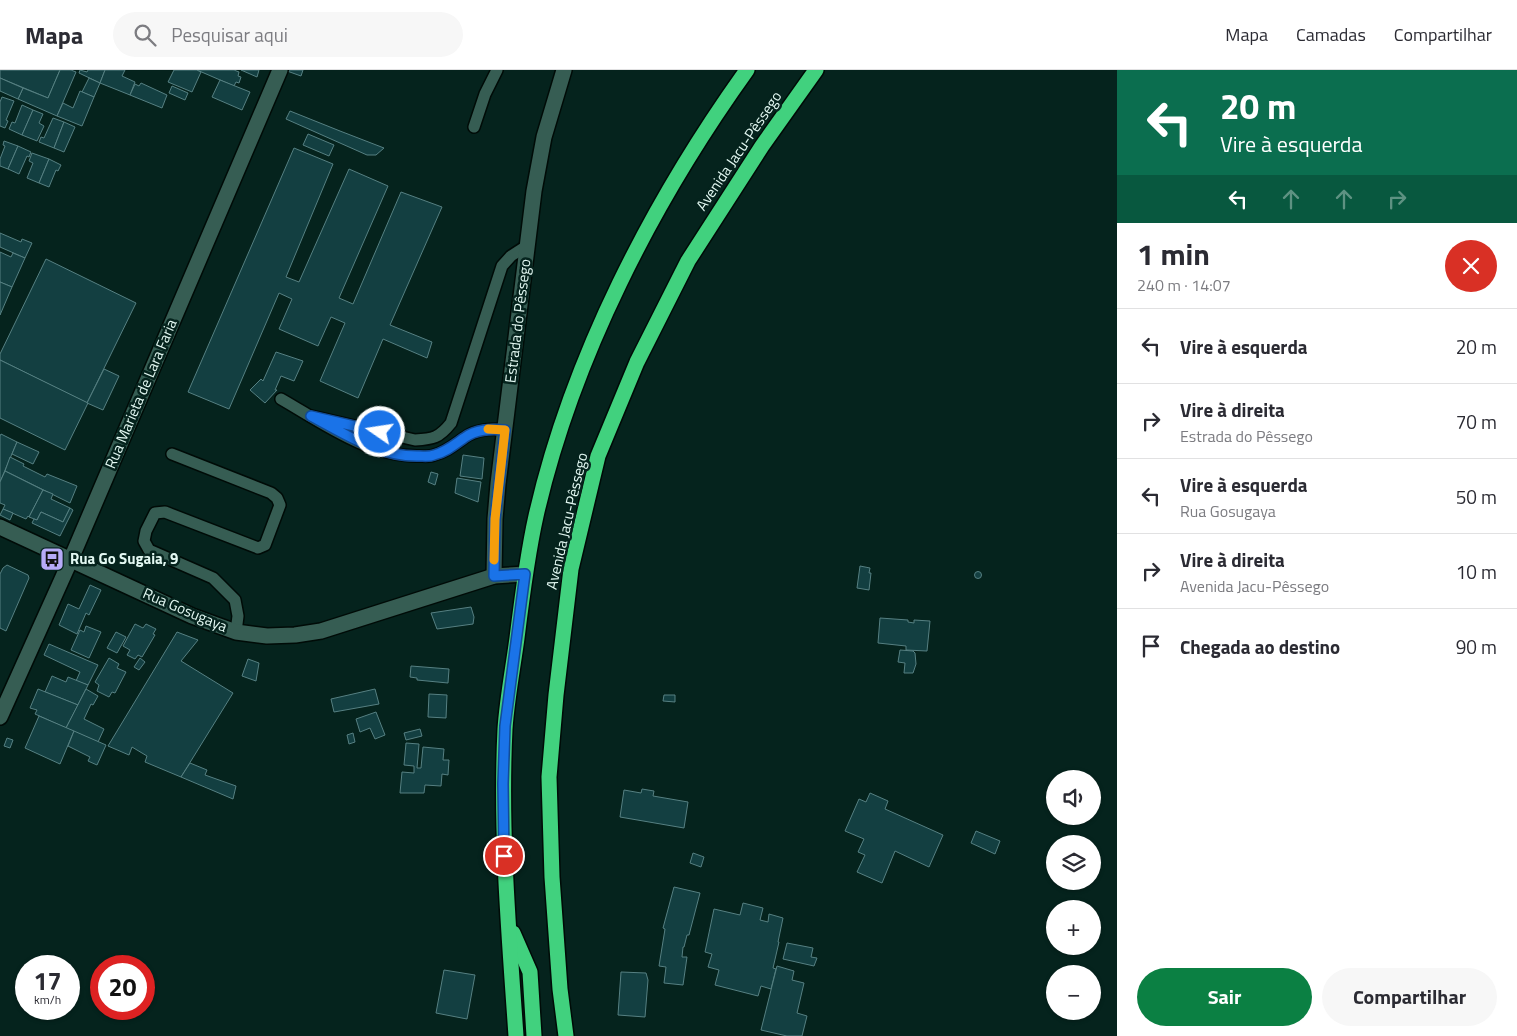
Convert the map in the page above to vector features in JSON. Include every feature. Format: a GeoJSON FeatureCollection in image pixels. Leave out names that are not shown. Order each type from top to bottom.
{"type":"FeatureCollection","features":[{"type":"Feature","properties":{"kind":"highway","name":"Avenida Jacu-Pêssego"},"geometry":{"type":"LineString","coordinates":[[516,1036],[504,856],[503,784],[505,726],[525,574],[536,516],[558,436],[580,372],[606,315],[663,201],[747,70]]}},
{"type":"Feature","properties":{"kind":"highway","name":"Avenida Jacu-Pêssego"},"geometry":{"type":"LineString","coordinates":[[566,1036],[560,989],[552,877],[549,776],[556,695],[571,569],[598,456],[637,362],[688,261],[762,146],[816,70]]}},
{"type":"Feature","properties":{"kind":"highway"},"geometry":{"type":"LineString","coordinates":[[508,920],[530,972],[534,1036]]}},
{"type":"Feature","properties":{"kind":"street","name":"Rua Marieta de Lara Faria"},"geometry":{"type":"LineString","coordinates":[[0,717],[71,558],[280,70]]}},
{"type":"Feature","properties":{"kind":"street","name":"Estrada do Pêssego"},"geometry":{"type":"LineString","coordinates":[[494,576],[495,519],[534,192],[544,137],[564,70]]}},
{"type":"Feature","properties":{"kind":"street","name":"Rua Gosugaya"},"geometry":{"type":"LineString","coordinates":[[0,527],[71,558],[192,616],[236,632],[276,636],[321,631],[494,576],[525,574]]}},
{"type":"Feature","properties":{"kind":"lane"},"geometry":{"type":"LineString","coordinates":[[474,127],[485,94],[497,70]]}},
{"type":"Feature","properties":{"kind":"lane"},"geometry":{"type":"LineString","coordinates":[[311,416],[415,440],[430,439],[442,434],[451,423],[502,266],[511,256],[528,245]]}},
{"type":"Feature","properties":{"kind":"lane"},"geometry":{"type":"LineString","coordinates":[[281,399],[350,437],[377,449],[407,456],[433,456],[452,448],[465,436],[484,429],[505,430]]}},
{"type":"Feature","properties":{"kind":"lane"},"geometry":{"type":"LineString","coordinates":[[172,454],[271,494],[277,498],[280,505],[265,545],[258,548],[165,512],[155,513],[146,531],[144,541],[149,550],[213,578],[235,600],[238,616],[236,632]]}},
{"type":"Feature","properties":{"kind":"building"},"geometry":{"type":"Polygon","coordinates":[[[0,70],[60,70],[48,98],[0,78],[0,70]]]}},
{"type":"Feature","properties":{"kind":"building"},"geometry":{"type":"Polygon","coordinates":[[[60,70],[76,72],[57,116],[18,99],[23,88],[48,98],[60,70]]]}},
{"type":"Feature","properties":{"kind":"building"},"geometry":{"type":"Polygon","coordinates":[[[80,70],[87,72],[88,70],[105,70],[100,83],[79,73],[80,70]]]}},
{"type":"Feature","properties":{"kind":"building"},"geometry":{"type":"Polygon","coordinates":[[[105,70],[125,70],[122,76],[135,82],[130,95],[100,83],[105,70]]]}},
{"type":"Feature","properties":{"kind":"building"},"geometry":{"type":"Polygon","coordinates":[[[174,70],[197,70],[201,72],[192,92],[168,82],[174,70]]]}},
{"type":"Feature","properties":{"kind":"building"},"geometry":{"type":"Polygon","coordinates":[[[197,70],[234,70],[239,72],[238,76],[241,77],[239,83],[236,82],[234,86],[197,70]]]}},
{"type":"Feature","properties":{"kind":"building"},"geometry":{"type":"Polygon","coordinates":[[[241,70],[259,70],[257,77],[241,70]]]}},
{"type":"Feature","properties":{"kind":"building"},"geometry":{"type":"Polygon","coordinates":[[[287,70],[303,70],[301,76],[287,70]]]}},
{"type":"Feature","properties":{"kind":"building"},"geometry":{"type":"Polygon","coordinates":[[[0,78],[23,88],[18,99],[0,91],[0,78]]]}},
{"type":"Feature","properties":{"kind":"building"},"geometry":{"type":"Polygon","coordinates":[[[89,78],[100,83],[94,97],[82,92],[89,78]]]}},
{"type":"Feature","properties":{"kind":"building"},"geometry":{"type":"Polygon","coordinates":[[[220,80],[250,92],[242,110],[212,97],[220,80]]]}},
{"type":"Feature","properties":{"kind":"building"},"geometry":{"type":"Polygon","coordinates":[[[141,83],[167,95],[162,108],[130,95],[135,84],[139,86],[141,83]]]}},
{"type":"Feature","properties":{"kind":"building"},"geometry":{"type":"Polygon","coordinates":[[[172,86],[188,93],[185,100],[169,93],[172,86]]]}},
{"type":"Feature","properties":{"kind":"building"},"geometry":{"type":"Polygon","coordinates":[[[80,91],[94,97],[82,126],[57,116],[63,103],[73,108],[80,91]]]}},
{"type":"Feature","properties":{"kind":"building"},"geometry":{"type":"Polygon","coordinates":[[[2,97],[14,101],[6,120],[8,121],[5,128],[0,126],[0,102],[2,97]]]}},
{"type":"Feature","properties":{"kind":"building"},"geometry":{"type":"Polygon","coordinates":[[[22,105],[33,110],[22,135],[9,129],[12,122],[15,123],[22,105]]]}},
{"type":"Feature","properties":{"kind":"building"},"geometry":{"type":"Polygon","coordinates":[[[33,110],[43,114],[39,123],[44,126],[37,141],[22,135],[33,110]]]}},
{"type":"Feature","properties":{"kind":"building"},"geometry":{"type":"Polygon","coordinates":[[[290,111],[384,148],[376,155],[367,155],[286,119],[290,111]]]}},
{"type":"Feature","properties":{"kind":"building"},"geometry":{"type":"Polygon","coordinates":[[[53,118],[64,122],[54,148],[39,142],[41,137],[44,138],[53,118]]]}},
{"type":"Feature","properties":{"kind":"building"},"geometry":{"type":"Polygon","coordinates":[[[64,122],[75,127],[64,152],[54,148],[64,122]]]}},
{"type":"Feature","properties":{"kind":"building"},"geometry":{"type":"Polygon","coordinates":[[[308,134],[334,145],[329,156],[303,145],[308,134]]]}},
{"type":"Feature","properties":{"kind":"building"},"geometry":{"type":"Polygon","coordinates":[[[4,141],[18,146],[8,169],[0,166],[0,159],[5,146],[3,145],[4,141]]]}},
{"type":"Feature","properties":{"kind":"building"},"geometry":{"type":"Polygon","coordinates":[[[18,146],[31,152],[29,157],[27,156],[19,174],[8,169],[18,146]]]}},
{"type":"Feature","properties":{"kind":"building"},"geometry":{"type":"Polygon","coordinates":[[[294,148],[333,164],[286,277],[299,282],[349,169],[388,186],[339,298],[353,304],[401,192],[442,207],[390,325],[432,342],[427,358],[383,339],[358,398],[320,381],[345,323],[331,317],[318,346],[279,329],[292,299],[279,293],[229,409],[188,392],[294,148]]]}},
{"type":"Feature","properties":{"kind":"building"},"geometry":{"type":"Polygon","coordinates":[[[32,153],[49,159],[39,183],[27,178],[33,163],[29,161],[32,153]]]}},
{"type":"Feature","properties":{"kind":"building"},"geometry":{"type":"Polygon","coordinates":[[[49,159],[61,165],[58,171],[56,170],[49,187],[39,183],[49,159]]]}},
{"type":"Feature","properties":{"kind":"building"},"geometry":{"type":"Polygon","coordinates":[[[0,233],[21,242],[22,239],[32,243],[25,258],[0,247],[0,233]]]}},
{"type":"Feature","properties":{"kind":"building"},"geometry":{"type":"Polygon","coordinates":[[[0,252],[11,257],[13,253],[25,258],[12,287],[0,282],[0,252]]]}},
{"type":"Feature","properties":{"kind":"building"},"geometry":{"type":"Polygon","coordinates":[[[46,259],[136,303],[87,403],[0,360],[0,354],[46,259]]]}},
{"type":"Feature","properties":{"kind":"building"},"geometry":{"type":"Polygon","coordinates":[[[0,282],[12,287],[0,315],[0,282]]]}},
{"type":"Feature","properties":{"kind":"building"},"geometry":{"type":"Polygon","coordinates":[[[276,352],[303,361],[294,381],[281,376],[275,390],[277,390],[265,403],[250,390],[261,379],[263,381],[276,352]]]}},
{"type":"Feature","properties":{"kind":"building"},"geometry":{"type":"Polygon","coordinates":[[[0,360],[88,403],[65,450],[0,418],[0,360]]]}},
{"type":"Feature","properties":{"kind":"building"},"geometry":{"type":"Polygon","coordinates":[[[104,369],[119,376],[103,410],[87,403],[104,369]]]}},
{"type":"Feature","properties":{"kind":"building"},"geometry":{"type":"Polygon","coordinates":[[[1,434],[17,442],[0,482],[0,436],[1,434]]]}},
{"type":"Feature","properties":{"kind":"building"},"geometry":{"type":"Polygon","coordinates":[[[17,442],[39,452],[33,464],[12,454],[17,442]]]}},
{"type":"Feature","properties":{"kind":"building"},"geometry":{"type":"Polygon","coordinates":[[[463,455],[484,458],[482,479],[460,476],[463,455]]]}},
{"type":"Feature","properties":{"kind":"building"},"geometry":{"type":"Polygon","coordinates":[[[10,457],[45,477],[47,474],[77,486],[70,503],[5,471],[10,457]]]}},
{"type":"Feature","properties":{"kind":"building"},"geometry":{"type":"Polygon","coordinates":[[[5,471],[43,490],[29,517],[26,519],[3,509],[5,505],[0,503],[0,482],[5,471]]]}},
{"type":"Feature","properties":{"kind":"building"},"geometry":{"type":"Polygon","coordinates":[[[431,472],[438,474],[435,485],[428,482],[431,472]]]}},
{"type":"Feature","properties":{"kind":"building"},"geometry":{"type":"Polygon","coordinates":[[[457,478],[481,482],[478,502],[455,493],[457,478]]]}},
{"type":"Feature","properties":{"kind":"building"},"geometry":{"type":"Polygon","coordinates":[[[43,490],[53,494],[51,499],[70,508],[63,522],[41,512],[37,520],[29,517],[43,490]]]}},
{"type":"Feature","properties":{"kind":"building"},"geometry":{"type":"Polygon","coordinates":[[[70,508],[73,510],[60,536],[32,523],[34,519],[37,520],[41,512],[63,522],[70,508]]]}},
{"type":"Feature","properties":{"kind":"building"},"geometry":{"type":"Polygon","coordinates":[[[3,509],[13,513],[10,520],[0,515],[3,509]]]}},
{"type":"Feature","properties":{"kind":"building"},"geometry":{"type":"Polygon","coordinates":[[[7,565],[28,575],[29,578],[6,631],[0,628],[0,574],[7,565]]]}},
{"type":"Feature","properties":{"kind":"building"},"geometry":{"type":"Polygon","coordinates":[[[860,566],[870,568],[869,590],[857,588],[860,566]]]}},
{"type":"Feature","properties":{"kind":"building"},"geometry":{"type":"Polygon","coordinates":[[[978,571],[982,575],[978,579],[974,575],[978,571]]]}},
{"type":"Feature","properties":{"kind":"building"},"geometry":{"type":"Polygon","coordinates":[[[90,585],[101,590],[89,615],[86,613],[77,634],[59,625],[68,604],[79,609],[90,585]]]}},
{"type":"Feature","properties":{"kind":"building"},"geometry":{"type":"Polygon","coordinates":[[[471,607],[474,617],[473,624],[437,629],[431,613],[471,607]]]}},
{"type":"Feature","properties":{"kind":"building"},"geometry":{"type":"Polygon","coordinates":[[[880,618],[908,620],[908,622],[914,623],[914,620],[930,621],[927,651],[906,650],[906,646],[878,643],[880,618]]]}},
{"type":"Feature","properties":{"kind":"building"},"geometry":{"type":"Polygon","coordinates":[[[135,624],[143,628],[146,624],[156,629],[153,634],[155,635],[142,657],[138,655],[135,659],[127,655],[130,650],[123,646],[135,624]]]}},
{"type":"Feature","properties":{"kind":"building"},"geometry":{"type":"Polygon","coordinates":[[[86,626],[101,632],[89,658],[71,650],[80,630],[84,632],[86,626]]]}},
{"type":"Feature","properties":{"kind":"building"},"geometry":{"type":"Polygon","coordinates":[[[116,632],[126,637],[117,653],[107,648],[116,632]]]}},
{"type":"Feature","properties":{"kind":"building"},"geometry":{"type":"Polygon","coordinates":[[[177,632],[198,640],[181,661],[233,693],[181,777],[145,762],[147,756],[132,747],[129,755],[108,746],[177,632]]]}},
{"type":"Feature","properties":{"kind":"building"},"geometry":{"type":"Polygon","coordinates":[[[49,644],[98,665],[88,685],[76,681],[80,672],[44,655],[49,644]]]}},
{"type":"Feature","properties":{"kind":"building"},"geometry":{"type":"Polygon","coordinates":[[[900,650],[913,651],[915,653],[916,664],[913,673],[904,673],[905,663],[898,662],[900,650]]]}},
{"type":"Feature","properties":{"kind":"building"},"geometry":{"type":"Polygon","coordinates":[[[109,658],[119,664],[117,668],[126,672],[115,693],[112,692],[109,697],[97,691],[99,685],[95,682],[109,658]]]}},
{"type":"Feature","properties":{"kind":"building"},"geometry":{"type":"Polygon","coordinates":[[[140,658],[145,662],[139,670],[134,667],[140,658]]]}},
{"type":"Feature","properties":{"kind":"building"},"geometry":{"type":"Polygon","coordinates":[[[248,659],[259,663],[256,681],[242,676],[248,659]]]}},
{"type":"Feature","properties":{"kind":"building"},"geometry":{"type":"Polygon","coordinates":[[[411,666],[449,669],[448,683],[417,680],[417,678],[410,677],[411,666]]]}},
{"type":"Feature","properties":{"kind":"building"},"geometry":{"type":"Polygon","coordinates":[[[52,676],[66,682],[68,677],[88,685],[78,705],[45,692],[52,676]]]}},
{"type":"Feature","properties":{"kind":"building"},"geometry":{"type":"Polygon","coordinates":[[[38,689],[78,705],[66,728],[35,714],[37,710],[30,708],[38,689]]]}},
{"type":"Feature","properties":{"kind":"building"},"geometry":{"type":"Polygon","coordinates":[[[86,689],[98,696],[93,705],[91,704],[84,719],[104,729],[98,742],[66,728],[86,689]]]}},
{"type":"Feature","properties":{"kind":"building"},"geometry":{"type":"Polygon","coordinates":[[[375,689],[379,704],[334,712],[331,699],[375,689]]]}},
{"type":"Feature","properties":{"kind":"building"},"geometry":{"type":"Polygon","coordinates":[[[429,694],[447,695],[446,718],[428,717],[429,694]]]}},
{"type":"Feature","properties":{"kind":"building"},"geometry":{"type":"Polygon","coordinates":[[[664,695],[675,695],[675,702],[663,701],[664,695]]]}},
{"type":"Feature","properties":{"kind":"building"},"geometry":{"type":"Polygon","coordinates":[[[376,712],[385,735],[375,739],[370,728],[360,732],[356,719],[376,712]]]}},
{"type":"Feature","properties":{"kind":"building"},"geometry":{"type":"Polygon","coordinates":[[[39,716],[74,731],[60,764],[25,748],[39,716]]]}},
{"type":"Feature","properties":{"kind":"building"},"geometry":{"type":"Polygon","coordinates":[[[420,729],[422,736],[406,740],[404,733],[420,729]]]}},
{"type":"Feature","properties":{"kind":"building"},"geometry":{"type":"Polygon","coordinates":[[[74,731],[106,745],[97,765],[88,761],[90,757],[68,746],[74,731]]]}},
{"type":"Feature","properties":{"kind":"building"},"geometry":{"type":"Polygon","coordinates":[[[353,733],[355,742],[349,744],[347,735],[353,733]]]}},
{"type":"Feature","properties":{"kind":"building"},"geometry":{"type":"Polygon","coordinates":[[[7,738],[13,740],[10,748],[4,746],[7,738]]]}},
{"type":"Feature","properties":{"kind":"building"},"geometry":{"type":"Polygon","coordinates":[[[406,743],[419,744],[417,768],[421,768],[423,747],[444,749],[443,760],[449,760],[448,775],[442,774],[441,786],[425,785],[424,793],[400,793],[402,772],[414,773],[414,766],[404,765],[406,743]]]}},
{"type":"Feature","properties":{"kind":"building"},"geometry":{"type":"Polygon","coordinates":[[[190,763],[207,770],[205,775],[236,786],[233,799],[181,777],[190,763]]]}},
{"type":"Feature","properties":{"kind":"building"},"geometry":{"type":"Polygon","coordinates":[[[642,789],[654,791],[653,796],[688,802],[684,828],[620,817],[624,790],[641,793],[642,789]]]}},
{"type":"Feature","properties":{"kind":"building"},"geometry":{"type":"Polygon","coordinates":[[[870,793],[888,801],[885,809],[943,835],[929,867],[895,851],[882,883],[857,872],[865,855],[858,852],[864,839],[845,831],[859,799],[866,802],[870,793]]]}},
{"type":"Feature","properties":{"kind":"building"},"geometry":{"type":"Polygon","coordinates":[[[976,831],[1000,841],[995,854],[971,843],[976,831]]]}},
{"type":"Feature","properties":{"kind":"building"},"geometry":{"type":"Polygon","coordinates":[[[693,853],[704,857],[701,867],[690,863],[693,853]]]}},
{"type":"Feature","properties":{"kind":"building"},"geometry":{"type":"Polygon","coordinates":[[[674,887],[700,893],[689,935],[687,935],[683,947],[682,957],[687,957],[683,985],[664,983],[666,967],[659,966],[665,929],[663,928],[674,887]]]}},
{"type":"Feature","properties":{"kind":"building"},"geometry":{"type":"Polygon","coordinates":[[[743,903],[763,908],[760,920],[768,922],[769,914],[783,918],[773,968],[776,969],[771,989],[761,986],[758,996],[715,985],[719,970],[708,967],[712,954],[705,952],[714,909],[740,915],[743,903]]]}},
{"type":"Feature","properties":{"kind":"building"},"geometry":{"type":"Polygon","coordinates":[[[787,943],[813,948],[811,957],[817,958],[814,966],[783,959],[787,943]]]}},
{"type":"Feature","properties":{"kind":"building"},"geometry":{"type":"Polygon","coordinates":[[[777,966],[794,971],[792,980],[804,983],[797,1013],[807,1016],[802,1036],[787,1036],[761,1030],[777,966]]]}},
{"type":"Feature","properties":{"kind":"building"},"geometry":{"type":"Polygon","coordinates":[[[444,970],[475,975],[467,1019],[436,1013],[444,970]]]}},
{"type":"Feature","properties":{"kind":"building"},"geometry":{"type":"Polygon","coordinates":[[[621,972],[646,973],[648,980],[645,1017],[618,1015],[621,972]]]}},
{"type":"Feature","properties":{"kind":"slow traffic"},"geometry":{"type":"LineString","coordinates":[[488,429],[505,430],[495,519],[494,560]]}},
{"type":"Feature","properties":{"kind":"place","name":"Rua Go Sugaia, 9"},"geometry":{"type":"Point","coordinates":[52,559]}},
{"type":"Feature","properties":{"kind":"route"},"geometry":{"type":"LineString","coordinates":[[380,432],[311,416],[377,449],[407,456],[433,456],[452,448],[465,436],[484,429],[505,430],[495,519],[494,576],[525,574],[505,726],[503,784],[504,856]]}}]}
